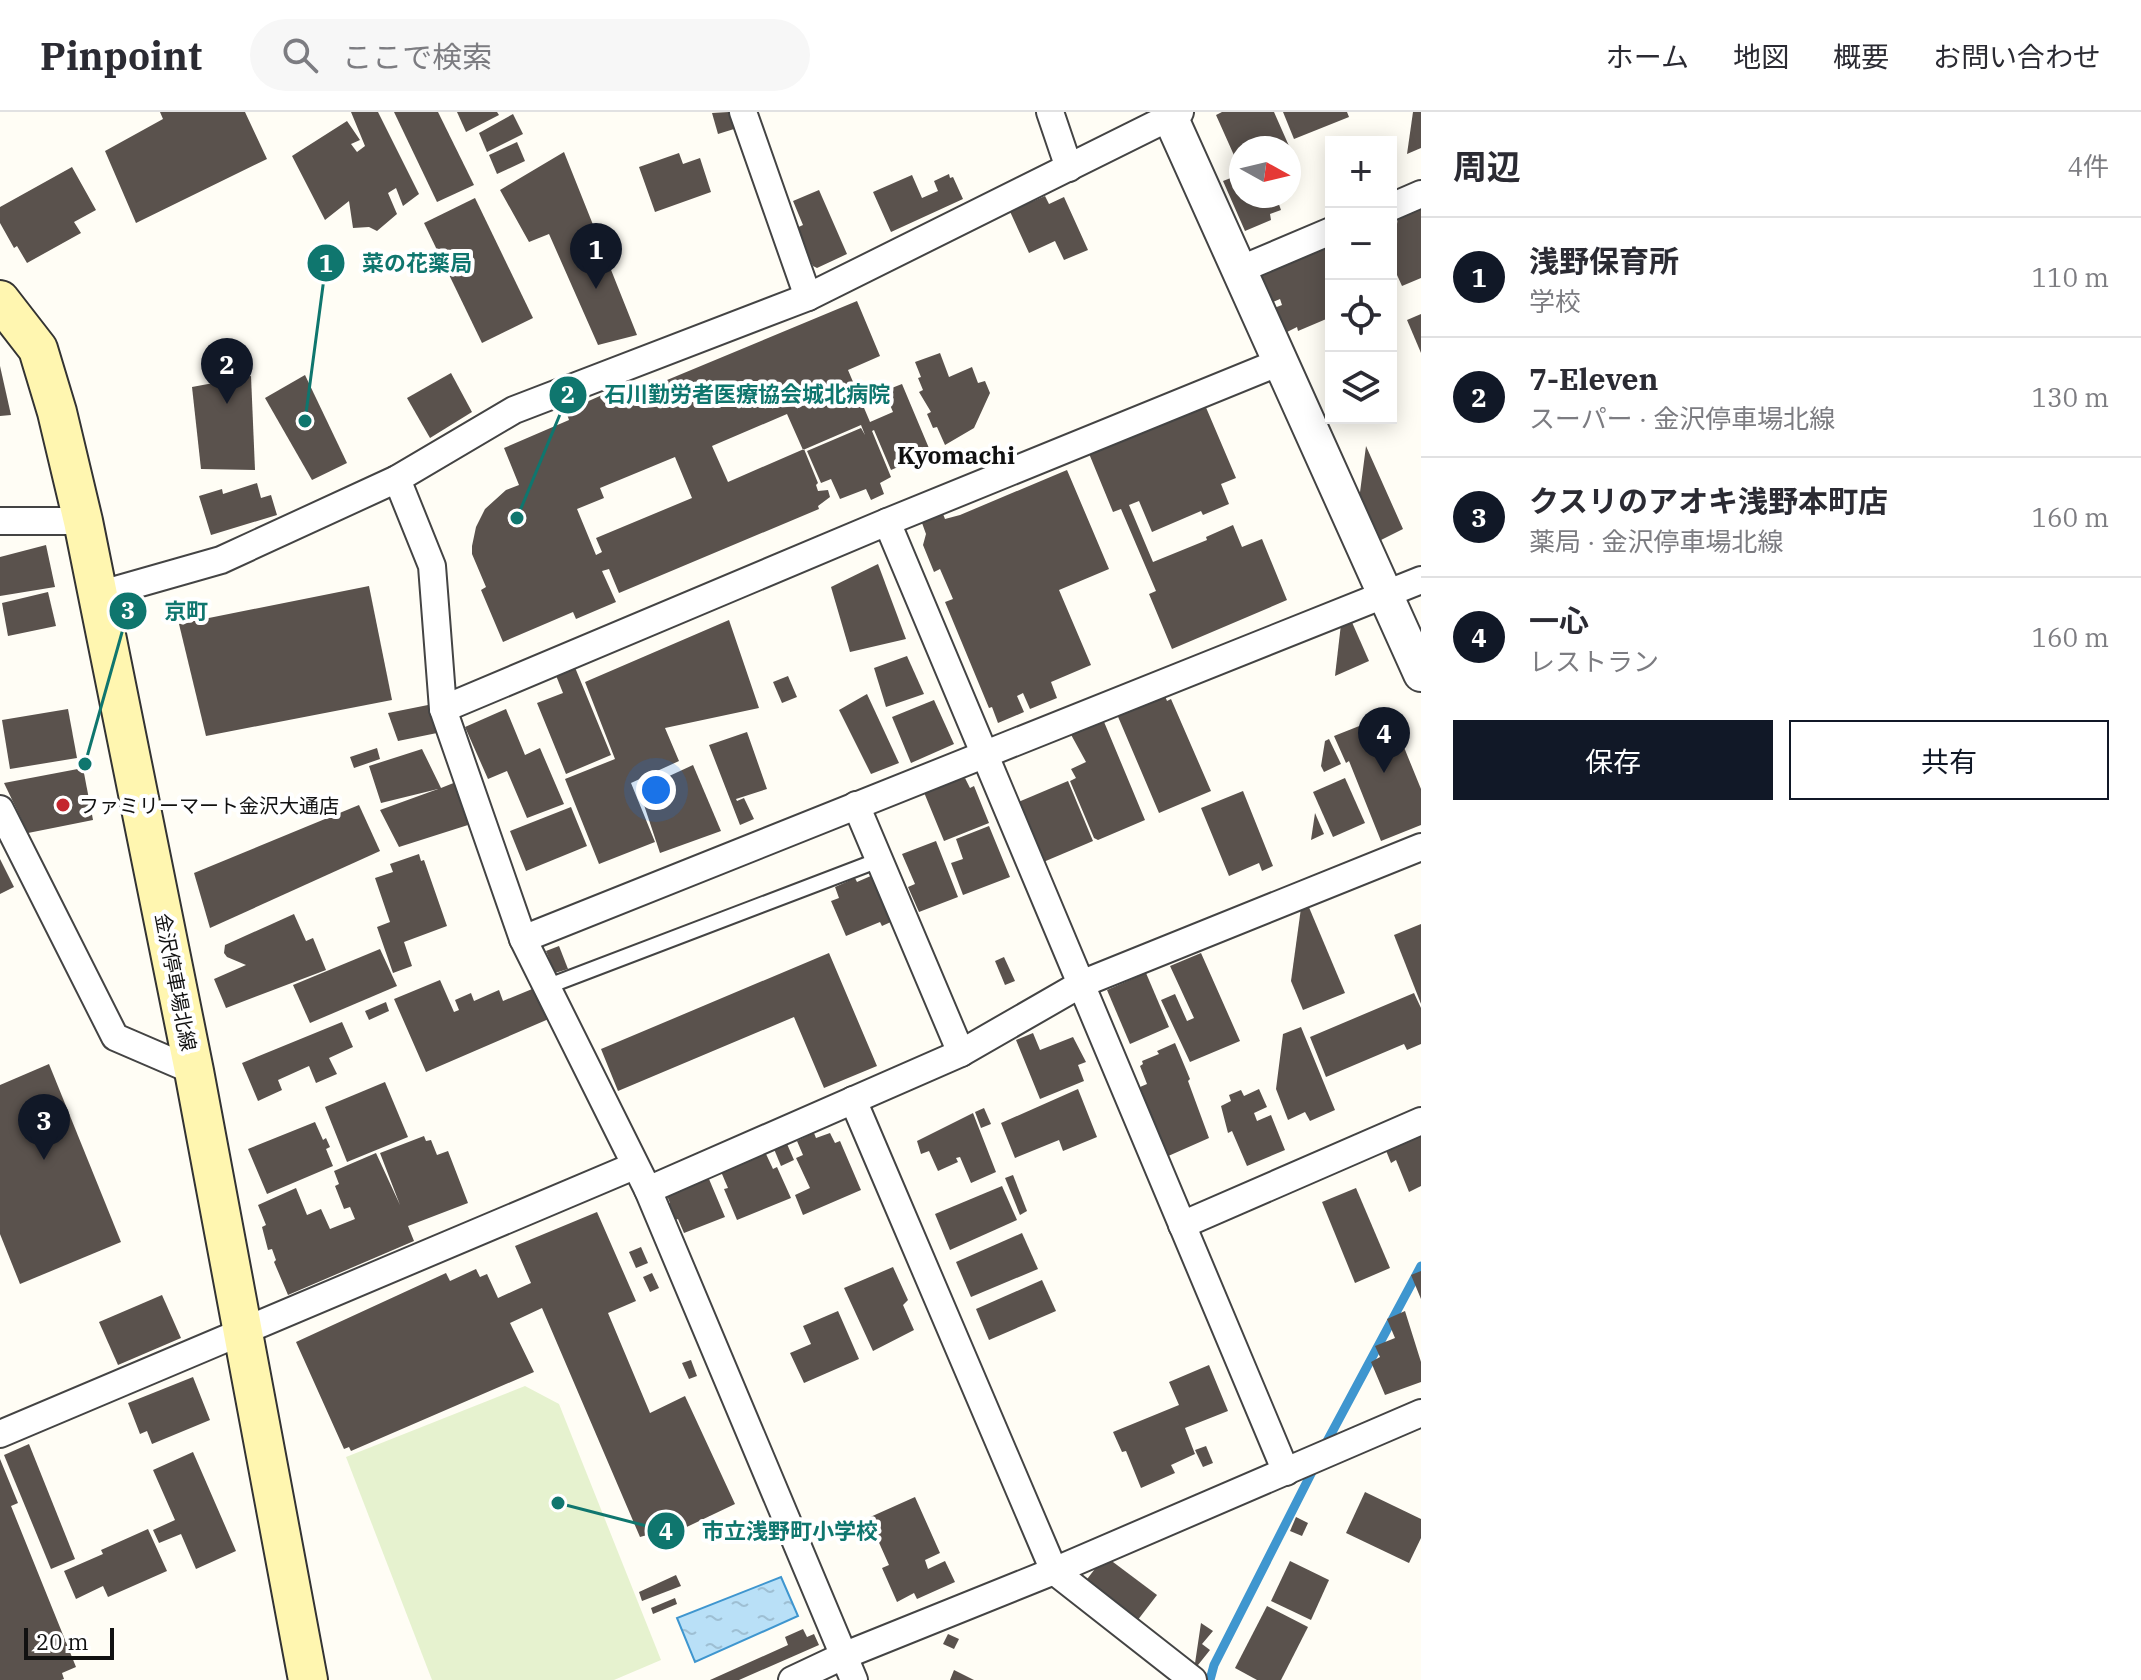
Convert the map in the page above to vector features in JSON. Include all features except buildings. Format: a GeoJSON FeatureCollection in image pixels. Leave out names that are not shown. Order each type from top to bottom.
{"type":"FeatureCollection","features":[{"type":"Feature","properties":{"kind":"main road","name":"金沢停車場北線"},"geometry":{"type":"LineString","coordinates":[[0,300],[38,349],[57,412],[83,521],[194,1071],[308,1680]]}},
{"type":"Feature","properties":{"kind":"street"},"geometry":{"type":"LineString","coordinates":[[743,112],[808,297]]}},
{"type":"Feature","properties":{"kind":"street"},"geometry":{"type":"LineString","coordinates":[[1050,112],[1069,168]]}},
{"type":"Feature","properties":{"kind":"street"},"geometry":{"type":"LineString","coordinates":[[98,595],[221,560],[397,479],[514,410],[808,297],[1173,114],[1239,270],[1421,674]]}},
{"type":"Feature","properties":{"kind":"street"},"geometry":{"type":"LineString","coordinates":[[1397,204],[1421,194]]}},
{"type":"Feature","properties":{"kind":"street"},"geometry":{"type":"LineString","coordinates":[[1239,270],[1325,234]]}},
{"type":"Feature","properties":{"kind":"street"},"geometry":{"type":"LineString","coordinates":[[443,709],[887,522],[1280,362]]}},
{"type":"Feature","properties":{"kind":"street"},"geometry":{"type":"LineString","coordinates":[[397,479],[432,566],[443,709],[523,939],[648,1190],[854,1680]]}},
{"type":"Feature","properties":{"kind":"street"},"geometry":{"type":"LineString","coordinates":[[0,521],[83,521]]}},
{"type":"Feature","properties":{"kind":"street"},"geometry":{"type":"LineString","coordinates":[[887,522],[1286,1472]]}},
{"type":"Feature","properties":{"kind":"street"},"geometry":{"type":"LineString","coordinates":[[523,939],[1421,580]]}},
{"type":"Feature","properties":{"kind":"street"},"geometry":{"type":"LineString","coordinates":[[856,805],[961,1053]]}},
{"type":"Feature","properties":{"kind":"street"},"geometry":{"type":"LineString","coordinates":[[0,809],[115,1037],[194,1071]]}},
{"type":"Feature","properties":{"kind":"street"},"geometry":{"type":"LineString","coordinates":[[648,1190],[961,1053],[1081,984],[1421,847]]}},
{"type":"Feature","properties":{"kind":"street"},"geometry":{"type":"LineString","coordinates":[[853,1100],[1054,1571],[1193,1680]]}},
{"type":"Feature","properties":{"kind":"street"},"geometry":{"type":"LineString","coordinates":[[1182,1225],[1421,1121]]}},
{"type":"Feature","properties":{"kind":"street"},"geometry":{"type":"LineString","coordinates":[[0,1434],[634,1166]]}},
{"type":"Feature","properties":{"kind":"street"},"geometry":{"type":"LineString","coordinates":[[792,1680],[1421,1413]]}},
{"type":"Feature","properties":{"kind":"lane"},"geometry":{"type":"LineString","coordinates":[[546,987],[879,860]]}},
{"type":"Feature","properties":{"kind":"green space"},"geometry":{"type":"Polygon","coordinates":[[[525,1386],[559,1404],[661,1660],[614,1680],[432,1680],[346,1457],[525,1386]]]}},
{"type":"Feature","properties":{"kind":"water"},"geometry":{"type":"Polygon","coordinates":[[[781,1577],[798,1616],[695,1662],[677,1618],[781,1577]]]}},
{"type":"Feature","properties":{"kind":"waterway"},"geometry":{"type":"LineString","coordinates":[[1324,1447],[1421,1266]]}},
{"type":"Feature","properties":{"kind":"waterway"},"geometry":{"type":"LineString","coordinates":[[1210,1680],[1214,1665],[1316,1464]]}},
{"type":"Feature","properties":{"kind":"place","name":"浅野保育所"},"geometry":{"type":"Point","coordinates":[596,289]}},
{"type":"Feature","properties":{"kind":"place","name":"7-Eleven"},"geometry":{"type":"Point","coordinates":[227,404]}},
{"type":"Feature","properties":{"kind":"place","name":"菜の花薬局"},"geometry":{"type":"Point","coordinates":[305,421]}},
{"type":"Feature","properties":{"kind":"place","name":"石川勤労者医療協会城北病院"},"geometry":{"type":"Point","coordinates":[517,518]}},
{"type":"Feature","properties":{"kind":"place","name":"京町"},"geometry":{"type":"Point","coordinates":[85,764]}},
{"type":"Feature","properties":{"kind":"place","name":"一心"},"geometry":{"type":"Point","coordinates":[1384,773]}},
{"type":"Feature","properties":{"kind":"place","name":"ファミリーマート金沢大通店"},"geometry":{"type":"Point","coordinates":[63,805]}},
{"type":"Feature","properties":{"kind":"place","name":"クスリのアオキ浅野本町店"},"geometry":{"type":"Point","coordinates":[44,1160]}},
{"type":"Feature","properties":{"kind":"place","name":"市立浅野町小学校"},"geometry":{"type":"Point","coordinates":[558,1503]}},
{"type":"Feature","properties":{"kind":"district","name":"Kyomachi"},"geometry":{"type":"Point","coordinates":[956,455]}}]}
